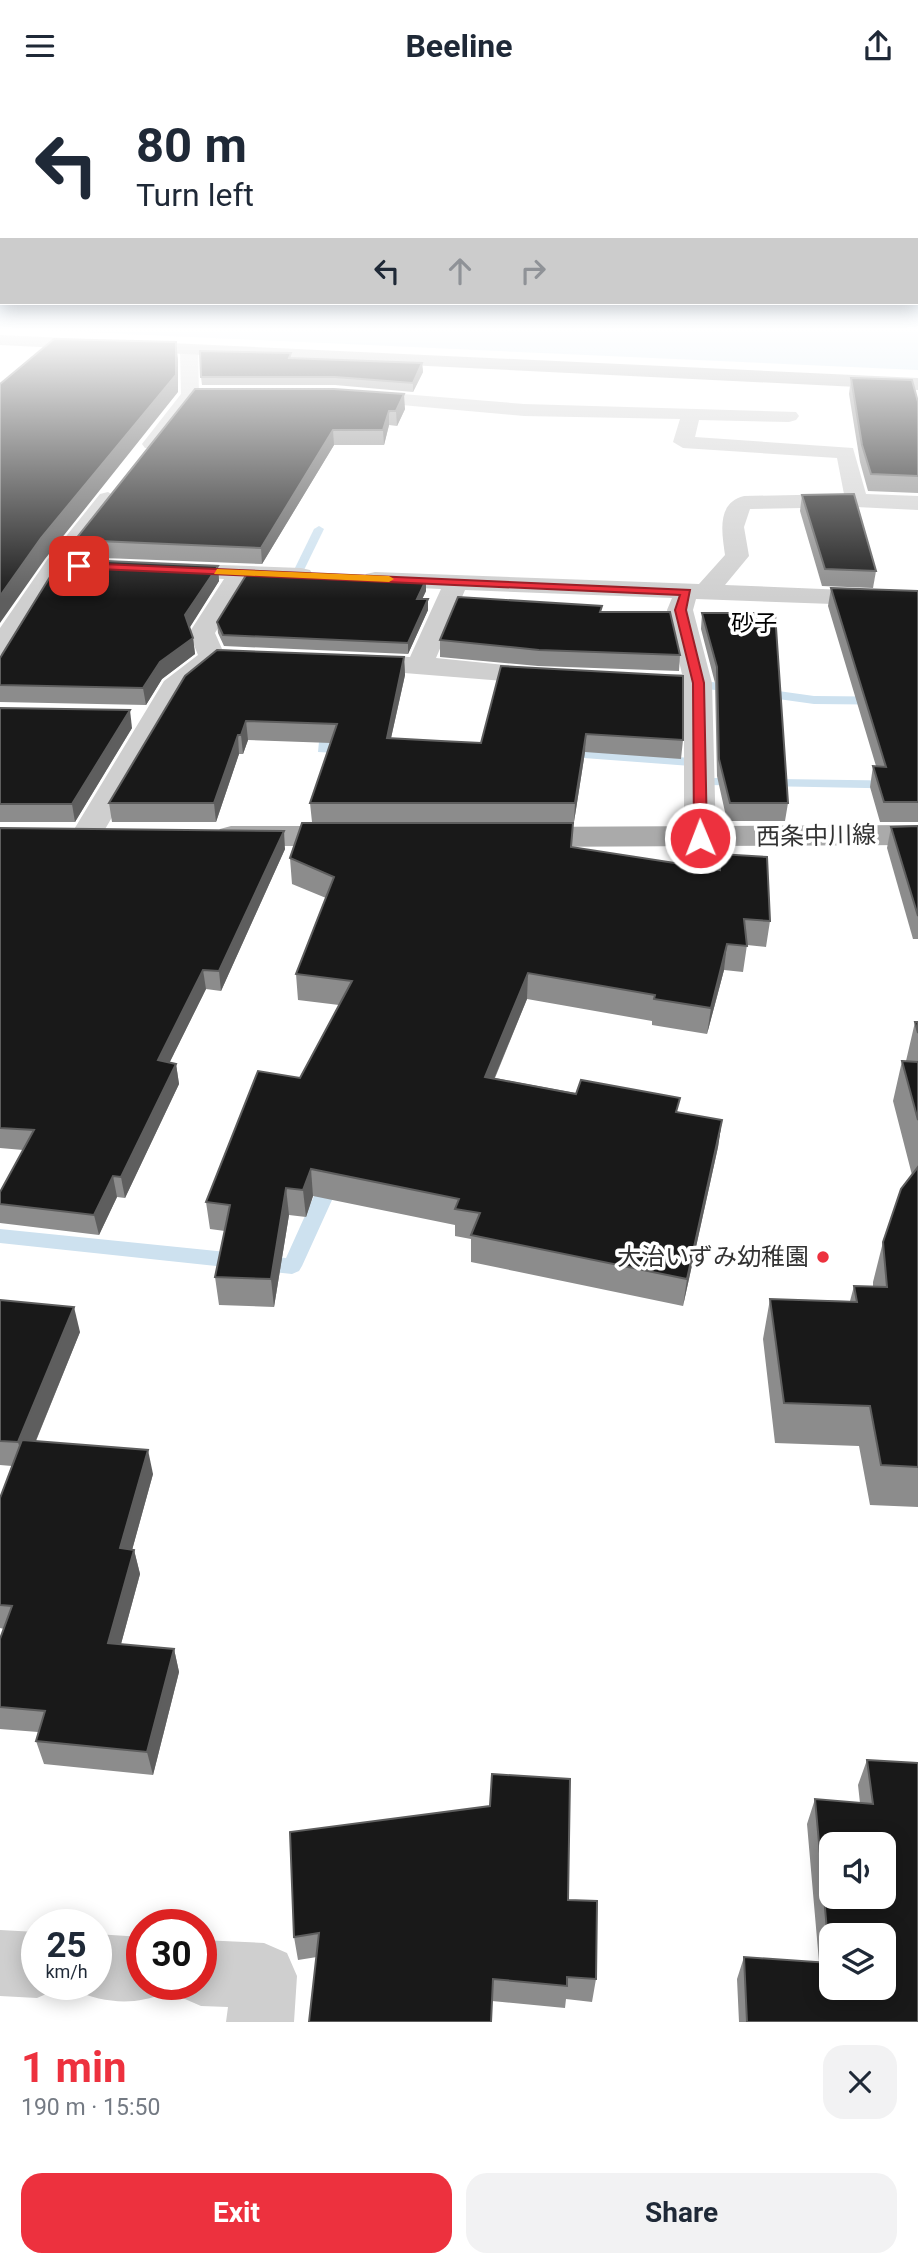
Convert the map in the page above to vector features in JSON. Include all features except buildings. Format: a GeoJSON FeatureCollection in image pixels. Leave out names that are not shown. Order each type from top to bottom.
{"type":"FeatureCollection","features":[{"type":"Feature","properties":{"kind":"main road","name":"西条中川線"},"geometry":{"type":"LineString","coordinates":[[491,837],[918,835]]}},
{"type":"Feature","properties":{"kind":"main road"},"geometry":{"type":"LineString","coordinates":[[74,836],[126,836]]}},
{"type":"Feature","properties":{"kind":"main road"},"geometry":{"type":"LineString","coordinates":[[206,836],[382,837]]}},
{"type":"Feature","properties":{"kind":"street"},"geometry":{"type":"LineString","coordinates":[[138,460],[174,419]]}},
{"type":"Feature","properties":{"kind":"street"},"geometry":{"type":"LineString","coordinates":[[690,419],[684,442],[846,452],[856,500]]}},
{"type":"Feature","properties":{"kind":"street"},"geometry":{"type":"LineString","coordinates":[[0,647],[67,566],[122,481]]}},
{"type":"Feature","properties":{"kind":"street"},"geometry":{"type":"LineString","coordinates":[[700,838],[698,683],[681,610],[696,592],[737,556],[732,518],[744,503],[856,500],[918,503]]}},
{"type":"Feature","properties":{"kind":"street"},"geometry":{"type":"LineString","coordinates":[[142,569],[323,576]]}},
{"type":"Feature","properties":{"kind":"street"},"geometry":{"type":"LineString","coordinates":[[212,657],[202,633],[240,573]]}},
{"type":"Feature","properties":{"kind":"street"},"geometry":{"type":"LineString","coordinates":[[350,577],[918,600]]}},
{"type":"Feature","properties":{"kind":"street"},"geometry":{"type":"LineString","coordinates":[[420,665],[456,582]]}},
{"type":"Feature","properties":{"kind":"street"},"geometry":{"type":"LineString","coordinates":[[74,836],[141,717],[174,688],[212,657],[282,660]]}},
{"type":"Feature","properties":{"kind":"street"},"geometry":{"type":"LineString","coordinates":[[323,661],[420,665],[578,678]]}},
{"type":"Feature","properties":{"kind":"street"},"geometry":{"type":"LineString","coordinates":[[605,680],[698,683]]}},
{"type":"Feature","properties":{"kind":"street"},"geometry":{"type":"LineString","coordinates":[[0,1963],[21,1964]]}},
{"type":"Feature","properties":{"kind":"street"},"geometry":{"type":"LineString","coordinates":[[217,1974],[264,1976],[260,2022]]}},
{"type":"Feature","properties":{"kind":"waterway"},"geometry":{"type":"LineString","coordinates":[[299,570],[319,529]]}},
{"type":"Feature","properties":{"kind":"waterway"},"geometry":{"type":"LineString","coordinates":[[712,686],[814,700],[918,701]]}},
{"type":"Feature","properties":{"kind":"waterway"},"geometry":{"type":"LineString","coordinates":[[321,727],[327,727],[323,749],[349,751]]}},
{"type":"Feature","properties":{"kind":"waterway"},"geometry":{"type":"LineString","coordinates":[[562,753],[691,762]]}},
{"type":"Feature","properties":{"kind":"waterway"},"geometry":{"type":"LineString","coordinates":[[714,782],[918,785]]}},
{"type":"Feature","properties":{"kind":"waterway"},"geometry":{"type":"LineString","coordinates":[[0,1236],[292,1266],[332,1178]]}},
{"type":"Feature","properties":{"kind":"slow traffic"},"geometry":{"type":"LineString","coordinates":[[217,572],[389,579]]}},
{"type":"Feature","properties":{"kind":"place","name":"大治いずみ幼稚園"},"geometry":{"type":"Point","coordinates":[823,1257]}},
{"type":"Feature","properties":{"kind":"district","name":"砂子"},"geometry":{"type":"Point","coordinates":[754,623]}},
{"type":"Feature","properties":{"kind":"route"},"geometry":{"type":"LineString","coordinates":[[79,566],[686,592],[681,610],[698,683],[700,838]]}}]}
